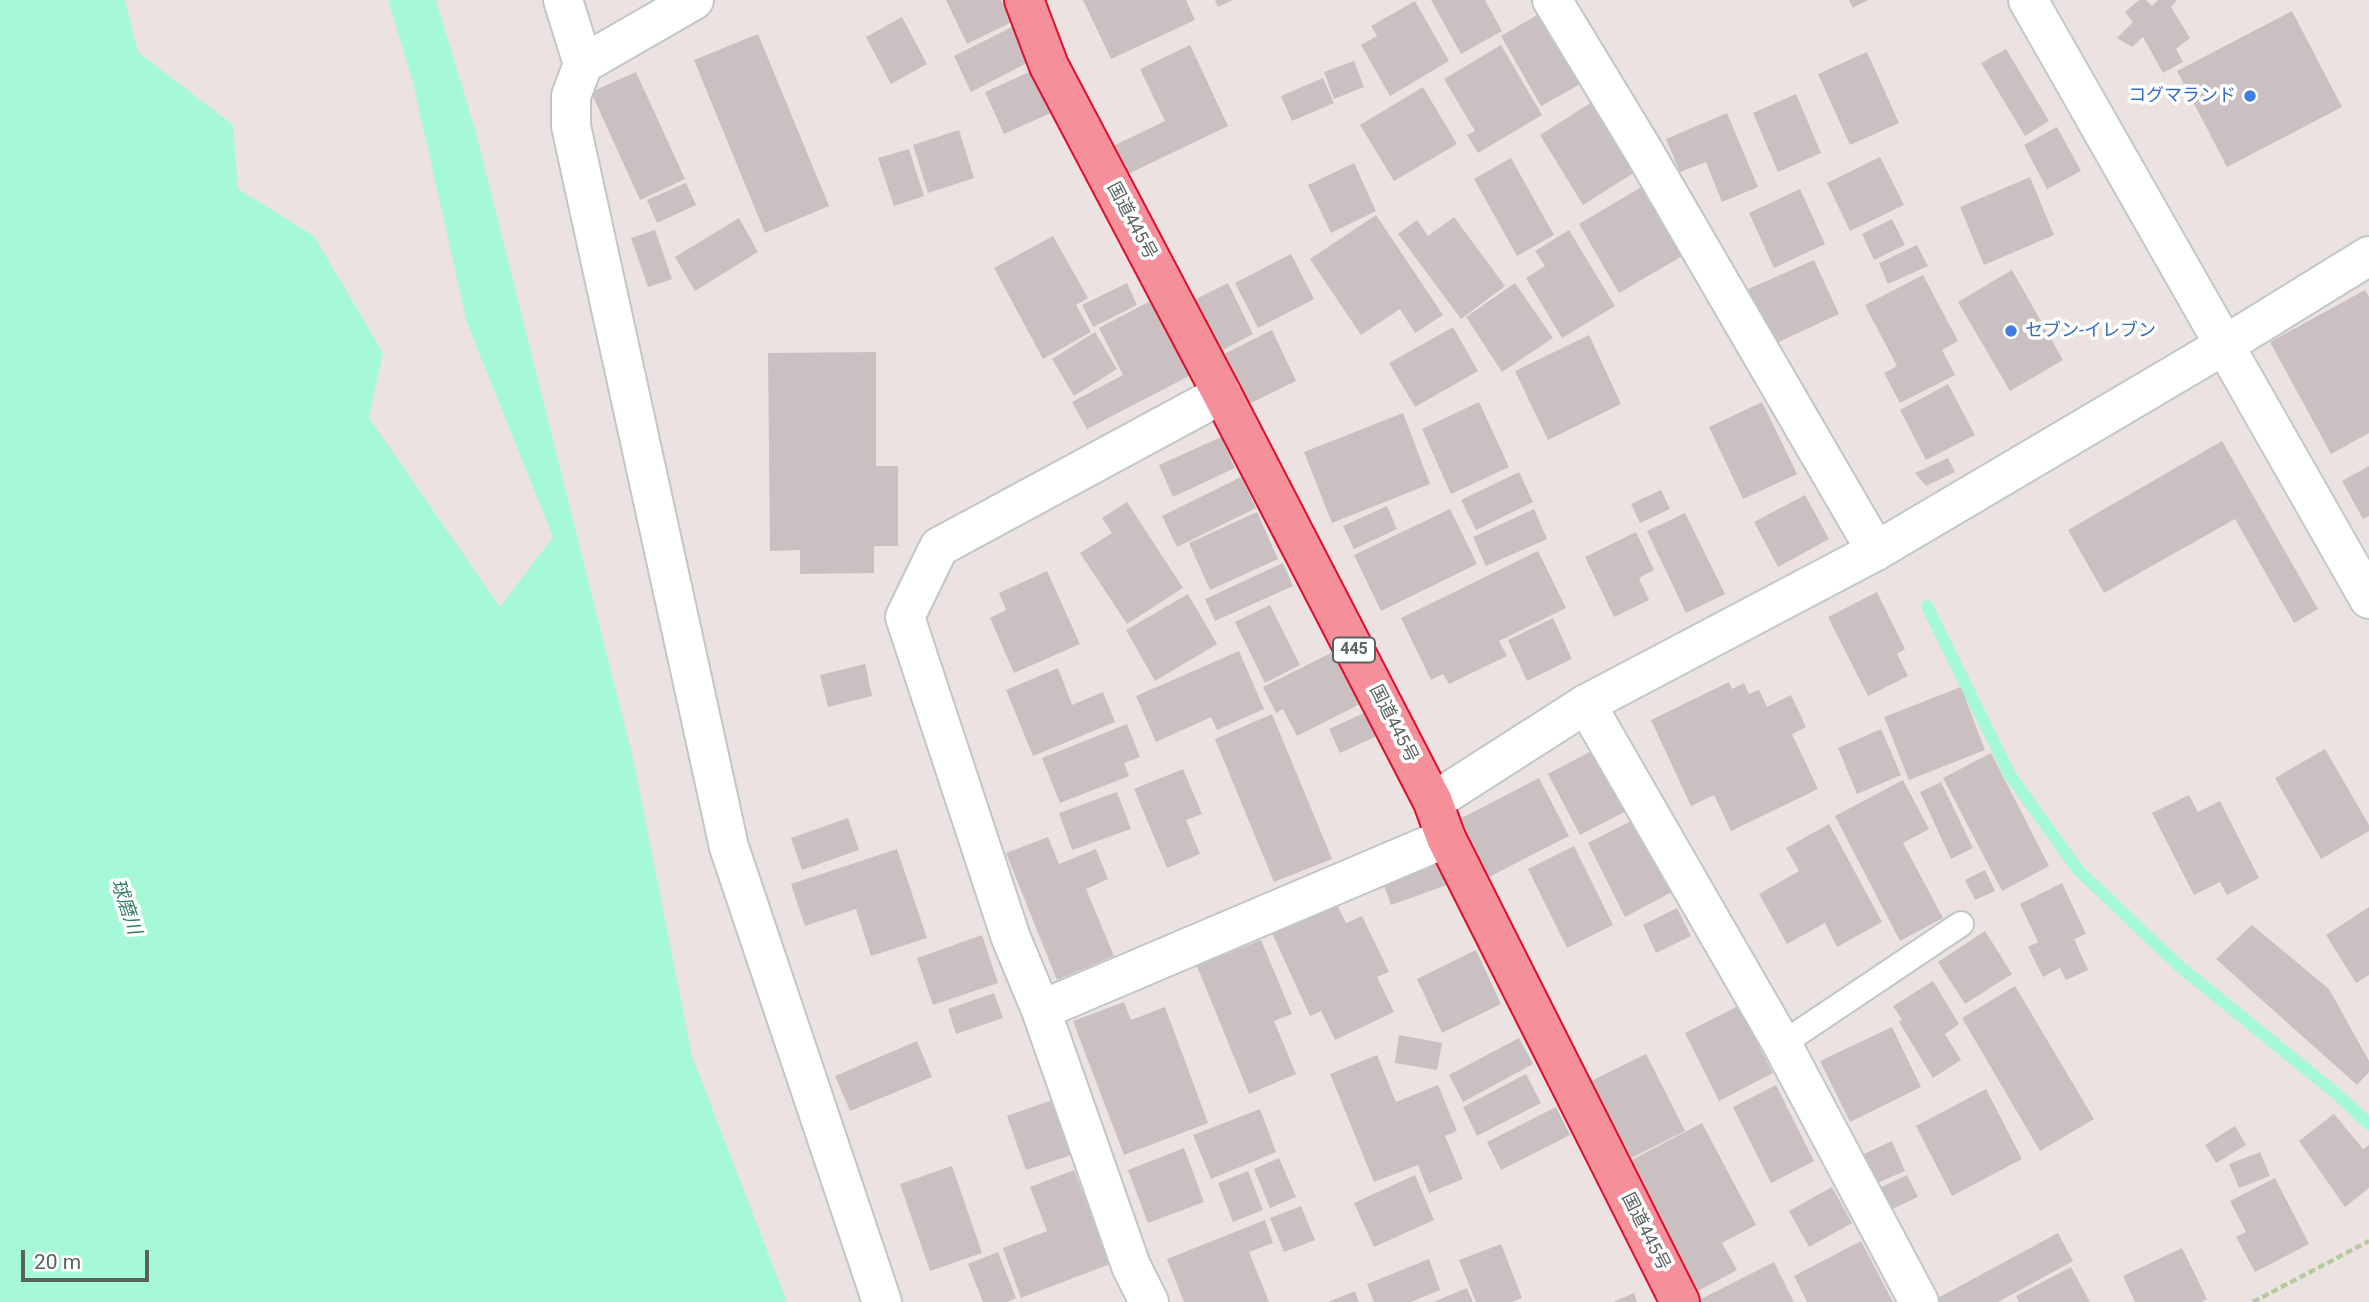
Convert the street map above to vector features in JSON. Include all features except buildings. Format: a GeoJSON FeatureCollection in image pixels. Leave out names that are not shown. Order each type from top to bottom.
{"type":"FeatureCollection","features":[{"type":"Feature","properties":{"kind":"highway","name":"国道445号"},"geometry":{"type":"LineString","coordinates":[[1024,0],[1049,66],[1433,802],[1446,838],[1680,1302]]}},
{"type":"Feature","properties":{"kind":"street"},"geometry":{"type":"LineString","coordinates":[[563,0],[583,64],[572,96],[571,126],[729,847],[882,1302]]}},
{"type":"Feature","properties":{"kind":"street"},"geometry":{"type":"LineString","coordinates":[[583,64],[694,0]]}},
{"type":"Feature","properties":{"kind":"street"},"geometry":{"type":"LineString","coordinates":[[1552,0],[1643,150],[1876,551]]}},
{"type":"Feature","properties":{"kind":"street"},"geometry":{"type":"LineString","coordinates":[[2028,0],[2369,599]]}},
{"type":"Feature","properties":{"kind":"street"},"geometry":{"type":"LineString","coordinates":[[1433,802],[1586,704],[1876,551],[2223,346],[2369,256]]}},
{"type":"Feature","properties":{"kind":"street"},"geometry":{"type":"LineString","coordinates":[[1149,1302],[1132,1266],[1041,1010],[1011,938],[905,617],[939,547],[1222,394]]}},
{"type":"Feature","properties":{"kind":"street"},"geometry":{"type":"LineString","coordinates":[[1586,704],[1782,1044],[1919,1302]]}},
{"type":"Feature","properties":{"kind":"street"},"geometry":{"type":"LineString","coordinates":[[1041,1010],[1446,838]]}},
{"type":"Feature","properties":{"kind":"lane"},"geometry":{"type":"LineString","coordinates":[[1782,1044],[1961,924]]}},
{"type":"Feature","properties":{"kind":"path"},"geometry":{"type":"LineString","coordinates":[[2253,1302],[2369,1241]]}},
{"type":"Feature","properties":{"kind":"water","name":"球磨川"},"geometry":{"type":"Polygon","coordinates":[[[0,0],[125,0],[138,52],[233,125],[238,189],[314,236],[383,353],[369,418],[500,607],[553,537],[467,323],[413,83],[388,0],[436,0],[476,133],[633,758],[692,1056],[787,1302],[0,1302],[0,0]]]}},
{"type":"Feature","properties":{"kind":"waterway"},"geometry":{"type":"LineString","coordinates":[[1927,606],[2010,775],[2078,870],[2178,965],[2338,1095],[2369,1124]]}},
{"type":"Feature","properties":{"kind":"place","name":"コグマランド"},"geometry":{"type":"Point","coordinates":[2250,96]}},
{"type":"Feature","properties":{"kind":"place","name":"セブン-イレブン"},"geometry":{"type":"Point","coordinates":[2011,331]}}]}
